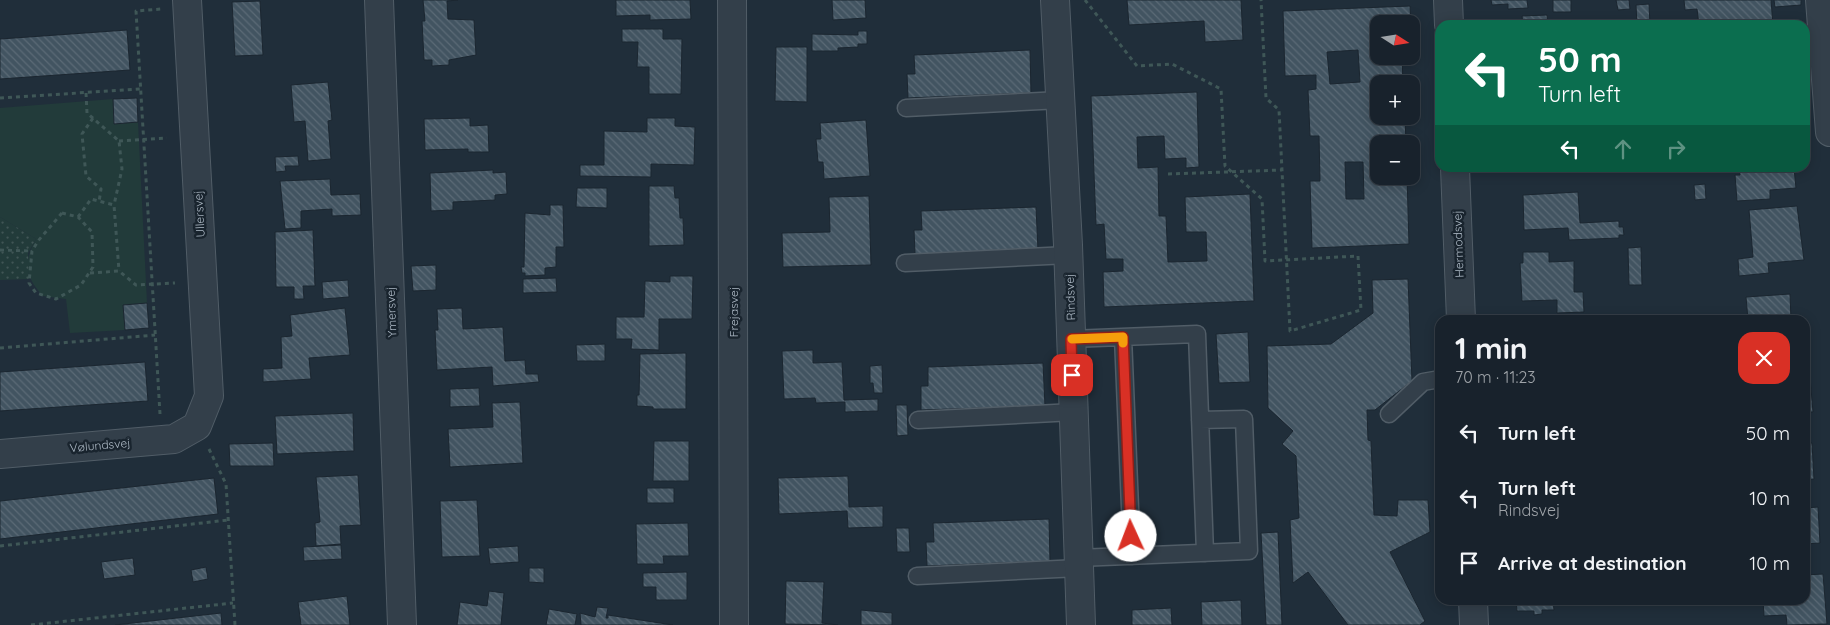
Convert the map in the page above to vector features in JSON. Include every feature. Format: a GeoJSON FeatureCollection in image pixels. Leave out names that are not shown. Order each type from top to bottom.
{"type":"FeatureCollection","features":[{"type":"Feature","properties":{"kind":"street","name":"Ymersvej"},"geometry":{"type":"LineString","coordinates":[[380,0],[402,625]]}},
{"type":"Feature","properties":{"kind":"street","name":"Frejasvej"},"geometry":{"type":"LineString","coordinates":[[732,0],[734,625]]}},
{"type":"Feature","properties":{"kind":"street","name":"Rindsvej"},"geometry":{"type":"LineString","coordinates":[[1055,0],[1069,255],[1081,625]]}},
{"type":"Feature","properties":{"kind":"street"},"geometry":{"type":"LineString","coordinates":[[1448,0],[1449,20]]}},
{"type":"Feature","properties":{"kind":"street"},"geometry":{"type":"LineString","coordinates":[[1820,0],[1830,132]]}},
{"type":"Feature","properties":{"kind":"street","name":"Ullersvej"},"geometry":{"type":"LineString","coordinates":[[188,4],[209,396],[197,426]]}},
{"type":"Feature","properties":{"kind":"street","name":"Hermodsvej"},"geometry":{"type":"LineString","coordinates":[[1455,172],[1461,315]]}},
{"type":"Feature","properties":{"kind":"street","name":"Vølundsvej"},"geometry":{"type":"LineString","coordinates":[[0,454],[174,439],[197,426]]}},
{"type":"Feature","properties":{"kind":"street"},"geometry":{"type":"LineString","coordinates":[[1473,605],[1474,625]]}},
{"type":"Feature","properties":{"kind":"lane"},"geometry":{"type":"LineString","coordinates":[[906,108],[1061,100]]}},
{"type":"Feature","properties":{"kind":"lane"},"geometry":{"type":"LineString","coordinates":[[905,263],[1069,255]]}},
{"type":"Feature","properties":{"kind":"lane"},"geometry":{"type":"LineString","coordinates":[[1071,339],[1197,334],[1205,553]]}},
{"type":"Feature","properties":{"kind":"lane"},"geometry":{"type":"LineString","coordinates":[[1123,337],[1132,556]]}},
{"type":"Feature","properties":{"kind":"lane"},"geometry":{"type":"LineString","coordinates":[[1389,414],[1423,382],[1435,380]]}},
{"type":"Feature","properties":{"kind":"lane"},"geometry":{"type":"LineString","coordinates":[[918,420],[1074,412]]}},
{"type":"Feature","properties":{"kind":"lane"},"geometry":{"type":"LineString","coordinates":[[917,576],[1079,563],[1132,556],[1249,551],[1244,419],[1200,420]]}},
{"type":"Feature","properties":{"kind":"path"},"geometry":{"type":"LineString","coordinates":[[1085,0],[1137,66],[1172,64],[1222,89],[1225,166],[1262,199],[1266,261],[1287,260],[1358,256],[1361,310],[1290,331],[1287,260],[1279,110],[1266,98],[1261,0]]}},
{"type":"Feature","properties":{"kind":"path"},"geometry":{"type":"LineString","coordinates":[[161,440],[136,11],[188,4]]}},
{"type":"Feature","properties":{"kind":"path"},"geometry":{"type":"LineString","coordinates":[[0,98],[140,90]]}},
{"type":"Feature","properties":{"kind":"path"},"geometry":{"type":"LineString","coordinates":[[86,93],[87,113],[119,141],[122,169],[114,205],[119,271]]}},
{"type":"Feature","properties":{"kind":"path"},"geometry":{"type":"LineString","coordinates":[[93,118],[82,134],[86,176],[101,189],[99,202]]}},
{"type":"Feature","properties":{"kind":"path"},"geometry":{"type":"LineString","coordinates":[[119,141],[143,140]]}},
{"type":"Feature","properties":{"kind":"path"},"geometry":{"type":"LineString","coordinates":[[1168,174],[1282,170]]}},
{"type":"Feature","properties":{"kind":"path"},"geometry":{"type":"LineString","coordinates":[[78,217],[90,200],[114,205]]}},
{"type":"Feature","properties":{"kind":"path"},"geometry":{"type":"LineString","coordinates":[[62,213],[78,217],[92,232],[93,267],[90,273],[81,285],[56,299],[36,293],[29,284],[32,251],[38,240],[62,213]]}},
{"type":"Feature","properties":{"kind":"path"},"geometry":{"type":"LineString","coordinates":[[0,250],[32,251]]}},
{"type":"Feature","properties":{"kind":"path"},"geometry":{"type":"LineString","coordinates":[[90,273],[119,271],[136,285],[152,284]]}},
{"type":"Feature","properties":{"kind":"path"},"geometry":{"type":"LineString","coordinates":[[0,348],[155,335]]}},
{"type":"Feature","properties":{"kind":"path"},"geometry":{"type":"LineString","coordinates":[[197,426],[226,484],[235,625]]}},
{"type":"Feature","properties":{"kind":"path"},"geometry":{"type":"LineString","coordinates":[[0,546],[228,520]]}},
{"type":"Feature","properties":{"kind":"path"},"geometry":{"type":"LineString","coordinates":[[31,625],[233,603]]}},
{"type":"Feature","properties":{"kind":"green space"},"geometry":{"type":"Polygon","coordinates":[[[113,99],[115,124],[138,122],[147,303],[123,305],[125,330],[70,333],[66,299],[43,296],[29,276],[29,255],[36,239],[0,217],[0,108],[113,99]]]}},
{"type":"Feature","properties":{"kind":"green space"},"geometry":{"type":"Polygon","coordinates":[[[0,217],[36,239],[28,253],[29,279],[0,280],[0,217]]]}},
{"type":"Feature","properties":{"kind":"building"},"geometry":{"type":"Polygon","coordinates":[[[423,0],[458,0],[447,1],[448,19],[474,20],[476,55],[449,60],[449,65],[432,66],[432,60],[424,60],[422,21],[425,21],[423,0]]]}},
{"type":"Feature","properties":{"kind":"building"},"geometry":{"type":"Polygon","coordinates":[[[616,0],[690,0],[691,19],[650,20],[650,15],[616,16],[616,0]]]}},
{"type":"Feature","properties":{"kind":"building"},"geometry":{"type":"Polygon","coordinates":[[[832,0],[865,0],[866,18],[833,20],[832,0]]]}},
{"type":"Feature","properties":{"kind":"building"},"geometry":{"type":"Polygon","coordinates":[[[1127,0],[1241,0],[1243,40],[1205,42],[1204,21],[1129,25],[1127,0]]]}},
{"type":"Feature","properties":{"kind":"building"},"geometry":{"type":"Polygon","coordinates":[[[1491,0],[1527,0],[1528,8],[1508,9],[1508,4],[1492,5],[1491,0]]]}},
{"type":"Feature","properties":{"kind":"building"},"geometry":{"type":"Polygon","coordinates":[[[1553,0],[1571,0],[1571,12],[1553,12],[1553,0]]]}},
{"type":"Feature","properties":{"kind":"building"},"geometry":{"type":"Polygon","coordinates":[[[1616,0],[1629,0],[1630,9],[1618,10],[1616,0]]]}},
{"type":"Feature","properties":{"kind":"building"},"geometry":{"type":"Polygon","coordinates":[[[1684,0],[1771,0],[1773,20],[1698,20],[1697,9],[1685,10],[1684,0]]]}},
{"type":"Feature","properties":{"kind":"building"},"geometry":{"type":"Polygon","coordinates":[[[1774,0],[1801,0],[1801,5],[1775,7],[1774,0]]]}},
{"type":"Feature","properties":{"kind":"building"},"geometry":{"type":"Polygon","coordinates":[[[260,1],[263,55],[235,56],[232,2],[260,1]]]}},
{"type":"Feature","properties":{"kind":"building"},"geometry":{"type":"Polygon","coordinates":[[[1649,4],[1650,20],[1637,20],[1636,5],[1649,4]]]}},
{"type":"Feature","properties":{"kind":"building"},"geometry":{"type":"Polygon","coordinates":[[[1410,6],[1410,15],[1370,15],[1370,65],[1402,65],[1403,75],[1370,75],[1370,125],[1405,125],[1406,135],[1370,135],[1370,185],[1407,185],[1409,244],[1312,248],[1310,181],[1320,181],[1319,136],[1310,136],[1308,90],[1316,89],[1316,75],[1285,76],[1283,11],[1410,6]],[[1358,50],[1327,52],[1330,84],[1360,82],[1358,50]],[[1345,162],[1346,199],[1364,199],[1363,162],[1345,162]]]}},
{"type":"Feature","properties":{"kind":"building"},"geometry":{"type":"Polygon","coordinates":[[[1547,15],[1548,20],[1522,20],[1522,16],[1547,15]]]}},
{"type":"Feature","properties":{"kind":"building"},"geometry":{"type":"Polygon","coordinates":[[[622,29],[663,29],[663,39],[682,39],[681,94],[649,94],[649,67],[637,67],[638,42],[622,42],[622,29]]]}},
{"type":"Feature","properties":{"kind":"building"},"geometry":{"type":"Polygon","coordinates":[[[127,30],[130,70],[0,79],[0,39],[127,30]]]}},
{"type":"Feature","properties":{"kind":"building"},"geometry":{"type":"Polygon","coordinates":[[[858,31],[867,31],[867,44],[858,44],[858,47],[838,48],[838,51],[812,51],[812,34],[858,35],[858,31]]]}},
{"type":"Feature","properties":{"kind":"building"},"geometry":{"type":"Polygon","coordinates":[[[776,47],[807,47],[807,102],[775,101],[776,47]]]}},
{"type":"Feature","properties":{"kind":"building"},"geometry":{"type":"Polygon","coordinates":[[[1030,50],[1031,93],[908,98],[907,74],[915,74],[914,55],[1030,50]]]}},
{"type":"Feature","properties":{"kind":"building"},"geometry":{"type":"Polygon","coordinates":[[[328,82],[332,120],[328,121],[331,159],[308,161],[305,121],[294,122],[291,85],[328,82]]]}},
{"type":"Feature","properties":{"kind":"building"},"geometry":{"type":"Polygon","coordinates":[[[1197,92],[1199,167],[1186,168],[1186,158],[1165,159],[1164,136],[1137,137],[1138,168],[1158,167],[1159,216],[1166,216],[1168,262],[1207,261],[1206,232],[1186,232],[1185,197],[1250,194],[1254,301],[1104,307],[1103,272],[1123,271],[1123,259],[1106,259],[1104,224],[1096,225],[1091,96],[1197,92]]]}},
{"type":"Feature","properties":{"kind":"building"},"geometry":{"type":"Polygon","coordinates":[[[137,98],[138,122],[114,124],[113,99],[137,98]]]}},
{"type":"Feature","properties":{"kind":"building"},"geometry":{"type":"Polygon","coordinates":[[[470,118],[470,126],[488,125],[489,152],[468,152],[468,149],[425,150],[424,119],[470,118]]]}},
{"type":"Feature","properties":{"kind":"building"},"geometry":{"type":"Polygon","coordinates":[[[647,118],[675,118],[675,126],[695,127],[694,165],[651,164],[651,177],[580,176],[580,165],[604,165],[604,131],[647,132],[647,118]]]}},
{"type":"Feature","properties":{"kind":"building"},"geometry":{"type":"Polygon","coordinates":[[[866,120],[870,176],[824,179],[823,162],[818,162],[816,139],[821,139],[820,123],[866,120]]]}},
{"type":"Feature","properties":{"kind":"building"},"geometry":{"type":"Polygon","coordinates":[[[298,156],[299,166],[285,166],[286,171],[276,172],[275,157],[298,156]]]}},
{"type":"Feature","properties":{"kind":"building"},"geometry":{"type":"Polygon","coordinates":[[[493,170],[493,173],[506,172],[507,194],[495,195],[495,200],[453,202],[453,210],[431,211],[430,173],[493,170]]]}},
{"type":"Feature","properties":{"kind":"building"},"geometry":{"type":"Polygon","coordinates":[[[1740,172],[1794,172],[1796,188],[1770,190],[1770,199],[1737,201],[1735,175],[1740,175],[1740,172]]]}},
{"type":"Feature","properties":{"kind":"building"},"geometry":{"type":"Polygon","coordinates":[[[330,179],[331,195],[360,194],[361,215],[332,216],[332,209],[301,211],[301,228],[285,229],[280,181],[330,179]]]}},
{"type":"Feature","properties":{"kind":"building"},"geometry":{"type":"Polygon","coordinates":[[[1705,184],[1706,199],[1695,200],[1694,185],[1705,184]]]}},
{"type":"Feature","properties":{"kind":"building"},"geometry":{"type":"Polygon","coordinates":[[[649,186],[674,186],[675,198],[679,198],[680,218],[683,218],[684,245],[649,246],[649,186]]]}},
{"type":"Feature","properties":{"kind":"building"},"geometry":{"type":"Polygon","coordinates":[[[577,188],[607,188],[607,208],[576,207],[577,188]]]}},
{"type":"Feature","properties":{"kind":"building"},"geometry":{"type":"Polygon","coordinates":[[[1578,192],[1580,223],[1619,221],[1619,227],[1623,227],[1624,235],[1619,235],[1619,238],[1569,240],[1568,228],[1524,230],[1523,195],[1578,192]]]}},
{"type":"Feature","properties":{"kind":"building"},"geometry":{"type":"Polygon","coordinates":[[[869,196],[871,265],[783,267],[782,233],[830,232],[829,197],[869,196]]]}},
{"type":"Feature","properties":{"kind":"building"},"geometry":{"type":"Polygon","coordinates":[[[550,205],[563,205],[564,247],[556,247],[556,267],[545,268],[545,275],[525,276],[525,273],[522,273],[521,267],[524,267],[525,213],[550,215],[550,205]]]}},
{"type":"Feature","properties":{"kind":"building"},"geometry":{"type":"Polygon","coordinates":[[[1797,206],[1804,260],[1768,263],[1769,273],[1739,276],[1738,259],[1753,257],[1749,210],[1797,206]]]}},
{"type":"Feature","properties":{"kind":"building"},"geometry":{"type":"Polygon","coordinates":[[[1036,207],[1038,250],[915,254],[914,230],[922,230],[921,211],[1036,207]]]}},
{"type":"Feature","properties":{"kind":"building"},"geometry":{"type":"Polygon","coordinates":[[[313,230],[315,286],[303,286],[304,299],[294,299],[294,287],[276,287],[275,232],[313,230]]]}},
{"type":"Feature","properties":{"kind":"building"},"geometry":{"type":"Polygon","coordinates":[[[1641,247],[1642,285],[1629,285],[1628,248],[1641,247]]]}},
{"type":"Feature","properties":{"kind":"building"},"geometry":{"type":"Polygon","coordinates":[[[1523,252],[1549,252],[1549,262],[1574,261],[1574,292],[1583,292],[1584,312],[1557,313],[1557,300],[1522,301],[1520,263],[1523,263],[1523,252]]]}},
{"type":"Feature","properties":{"kind":"building"},"geometry":{"type":"Polygon","coordinates":[[[436,265],[436,290],[413,291],[411,266],[436,265]]]}},
{"type":"Feature","properties":{"kind":"building"},"geometry":{"type":"Polygon","coordinates":[[[670,276],[693,276],[692,319],[659,319],[659,350],[631,349],[632,339],[616,339],[616,317],[644,317],[645,281],[670,282],[670,276]]]}},
{"type":"Feature","properties":{"kind":"building"},"geometry":{"type":"Polygon","coordinates":[[[556,278],[557,292],[523,293],[523,279],[556,278]]]}},
{"type":"Feature","properties":{"kind":"building"},"geometry":{"type":"Polygon","coordinates":[[[1408,279],[1412,381],[1375,410],[1367,410],[1368,440],[1371,441],[1374,515],[1397,516],[1398,500],[1428,500],[1430,532],[1390,552],[1425,621],[1420,625],[1348,625],[1308,572],[1293,583],[1290,520],[1299,518],[1296,456],[1282,444],[1293,431],[1268,408],[1267,346],[1331,344],[1373,313],[1372,280],[1408,279]]]}},
{"type":"Feature","properties":{"kind":"building"},"geometry":{"type":"Polygon","coordinates":[[[348,280],[349,297],[323,299],[322,282],[348,280]]]}},
{"type":"Feature","properties":{"kind":"building"},"geometry":{"type":"Polygon","coordinates":[[[1790,294],[1791,315],[1748,315],[1746,297],[1790,294]]]}},
{"type":"Feature","properties":{"kind":"building"},"geometry":{"type":"Polygon","coordinates":[[[147,303],[149,328],[125,330],[123,305],[147,303]]]}},
{"type":"Feature","properties":{"kind":"building"},"geometry":{"type":"Polygon","coordinates":[[[345,308],[350,355],[309,358],[311,379],[263,382],[263,369],[282,368],[281,337],[292,336],[290,315],[345,308]]]}},
{"type":"Feature","properties":{"kind":"building"},"geometry":{"type":"Polygon","coordinates":[[[462,308],[463,329],[503,327],[505,361],[525,360],[526,374],[538,374],[539,382],[493,386],[492,367],[437,370],[435,330],[438,330],[437,309],[462,308]]]}},
{"type":"Feature","properties":{"kind":"building"},"geometry":{"type":"Polygon","coordinates":[[[1248,332],[1250,382],[1219,383],[1216,334],[1248,332]]]}},
{"type":"Feature","properties":{"kind":"building"},"geometry":{"type":"Polygon","coordinates":[[[605,344],[605,361],[577,361],[576,345],[605,344]]]}},
{"type":"Feature","properties":{"kind":"building"},"geometry":{"type":"Polygon","coordinates":[[[813,350],[813,363],[842,362],[844,400],[878,399],[878,411],[845,412],[845,402],[816,403],[815,398],[784,399],[782,351],[813,350]]]}},
{"type":"Feature","properties":{"kind":"building"},"geometry":{"type":"Polygon","coordinates":[[[686,353],[686,409],[653,409],[653,407],[637,406],[640,354],[686,353]]]}},
{"type":"Feature","properties":{"kind":"building"},"geometry":{"type":"Polygon","coordinates":[[[145,362],[148,401],[0,411],[0,372],[145,362]]]}},
{"type":"Feature","properties":{"kind":"building"},"geometry":{"type":"Polygon","coordinates":[[[1043,363],[1045,406],[921,410],[921,386],[928,386],[928,367],[1043,363]]]}},
{"type":"Feature","properties":{"kind":"building"},"geometry":{"type":"Polygon","coordinates":[[[882,365],[883,393],[874,393],[873,383],[870,383],[870,366],[882,365]]]}},
{"type":"Feature","properties":{"kind":"building"},"geometry":{"type":"Polygon","coordinates":[[[1810,377],[1813,412],[1810,412],[1810,377]]]}},
{"type":"Feature","properties":{"kind":"building"},"geometry":{"type":"Polygon","coordinates":[[[479,388],[480,406],[450,407],[450,389],[479,388]]]}},
{"type":"Feature","properties":{"kind":"building"},"geometry":{"type":"Polygon","coordinates":[[[520,402],[523,463],[450,467],[448,429],[493,427],[492,403],[520,402]]]}},
{"type":"Feature","properties":{"kind":"building"},"geometry":{"type":"Polygon","coordinates":[[[896,405],[907,405],[908,435],[897,436],[896,405]]]}},
{"type":"Feature","properties":{"kind":"building"},"geometry":{"type":"Polygon","coordinates":[[[353,413],[354,451],[277,454],[275,416],[353,413]]]}},
{"type":"Feature","properties":{"kind":"building"},"geometry":{"type":"Polygon","coordinates":[[[654,441],[689,441],[689,481],[653,481],[654,441]]]}},
{"type":"Feature","properties":{"kind":"building"},"geometry":{"type":"Polygon","coordinates":[[[273,443],[274,466],[230,466],[229,444],[273,443]]]}},
{"type":"Feature","properties":{"kind":"building"},"geometry":{"type":"Polygon","coordinates":[[[1810,443],[1812,443],[1814,479],[1810,479],[1810,443]]]}},
{"type":"Feature","properties":{"kind":"building"},"geometry":{"type":"Polygon","coordinates":[[[358,475],[361,525],[340,526],[341,544],[316,546],[315,523],[320,522],[316,477],[358,475]]]}},
{"type":"Feature","properties":{"kind":"building"},"geometry":{"type":"Polygon","coordinates":[[[848,476],[849,507],[883,506],[883,527],[848,528],[847,511],[779,514],[778,478],[848,476]]]}},
{"type":"Feature","properties":{"kind":"building"},"geometry":{"type":"Polygon","coordinates":[[[214,478],[218,514],[0,539],[0,501],[214,478]]]}},
{"type":"Feature","properties":{"kind":"building"},"geometry":{"type":"Polygon","coordinates":[[[647,488],[674,488],[674,503],[647,503],[647,488]]]}},
{"type":"Feature","properties":{"kind":"building"},"geometry":{"type":"Polygon","coordinates":[[[477,500],[480,556],[442,557],[440,501],[477,500]]]}},
{"type":"Feature","properties":{"kind":"building"},"geometry":{"type":"Polygon","coordinates":[[[1818,507],[1820,543],[1810,544],[1810,508],[1818,507]]]}},
{"type":"Feature","properties":{"kind":"building"},"geometry":{"type":"Polygon","coordinates":[[[1049,519],[1050,561],[927,566],[926,542],[934,542],[933,523],[1049,519]]]}},
{"type":"Feature","properties":{"kind":"building"},"geometry":{"type":"Polygon","coordinates":[[[688,523],[689,556],[663,556],[664,564],[637,564],[636,524],[688,523]]]}},
{"type":"Feature","properties":{"kind":"building"},"geometry":{"type":"Polygon","coordinates":[[[896,528],[909,528],[910,552],[897,552],[896,528]]]}},
{"type":"Feature","properties":{"kind":"building"},"geometry":{"type":"Polygon","coordinates":[[[1278,532],[1282,625],[1266,625],[1261,533],[1278,532]]]}},
{"type":"Feature","properties":{"kind":"building"},"geometry":{"type":"Polygon","coordinates":[[[341,545],[342,559],[304,561],[303,547],[341,545]]]}},
{"type":"Feature","properties":{"kind":"building"},"geometry":{"type":"Polygon","coordinates":[[[518,546],[519,562],[490,564],[488,548],[518,546]]]}},
{"type":"Feature","properties":{"kind":"building"},"geometry":{"type":"Polygon","coordinates":[[[133,558],[135,575],[104,579],[101,562],[133,558]]]}},
{"type":"Feature","properties":{"kind":"building"},"geometry":{"type":"Polygon","coordinates":[[[206,567],[208,579],[193,582],[191,570],[206,567]]]}},
{"type":"Feature","properties":{"kind":"building"},"geometry":{"type":"Polygon","coordinates":[[[529,568],[544,568],[544,583],[529,582],[529,568]]]}},
{"type":"Feature","properties":{"kind":"building"},"geometry":{"type":"Polygon","coordinates":[[[687,572],[687,600],[656,600],[656,587],[643,587],[643,573],[687,572]]]}},
{"type":"Feature","properties":{"kind":"building"},"geometry":{"type":"Polygon","coordinates":[[[1823,574],[1827,624],[1787,625],[1786,615],[1764,616],[1763,605],[1810,605],[1810,575],[1823,574]]]}},
{"type":"Feature","properties":{"kind":"building"},"geometry":{"type":"Polygon","coordinates":[[[786,581],[824,582],[822,623],[838,625],[785,624],[786,581]]]}},
{"type":"Feature","properties":{"kind":"building"},"geometry":{"type":"Polygon","coordinates":[[[489,591],[504,593],[501,625],[457,625],[460,602],[487,606],[489,591]]]}},
{"type":"Feature","properties":{"kind":"building"},"geometry":{"type":"Polygon","coordinates":[[[347,596],[350,625],[301,625],[298,602],[347,596]]]}},
{"type":"Feature","properties":{"kind":"building"},"geometry":{"type":"Polygon","coordinates":[[[1241,600],[1242,625],[1202,625],[1201,602],[1241,600]]]}},
{"type":"Feature","properties":{"kind":"building"},"geometry":{"type":"Polygon","coordinates":[[[1516,605],[1554,605],[1554,610],[1542,610],[1542,614],[1534,615],[1534,611],[1517,611],[1516,605]]]}},
{"type":"Feature","properties":{"kind":"building"},"geometry":{"type":"Polygon","coordinates":[[[597,607],[608,608],[606,618],[608,618],[608,615],[673,625],[581,625],[580,613],[595,617],[597,607]]]}},
{"type":"Feature","properties":{"kind":"building"},"geometry":{"type":"Polygon","coordinates":[[[1171,608],[1172,625],[1132,625],[1132,610],[1171,608]]]}},
{"type":"Feature","properties":{"kind":"building"},"geometry":{"type":"Polygon","coordinates":[[[549,609],[577,614],[575,625],[546,625],[549,609]]]}},
{"type":"Feature","properties":{"kind":"building"},"geometry":{"type":"Polygon","coordinates":[[[861,610],[892,613],[892,625],[861,625],[861,610]]]}},
{"type":"Feature","properties":{"kind":"building"},"geometry":{"type":"Polygon","coordinates":[[[221,613],[222,625],[115,625],[221,613]]]}},
{"type":"Feature","properties":{"kind":"slow traffic"},"geometry":{"type":"LineString","coordinates":[[1072,339],[1123,337],[1123,343]]}},
{"type":"Feature","properties":{"kind":"route"},"geometry":{"type":"LineString","coordinates":[[1072,375],[1071,339],[1123,337],[1131,536]]}}]}
